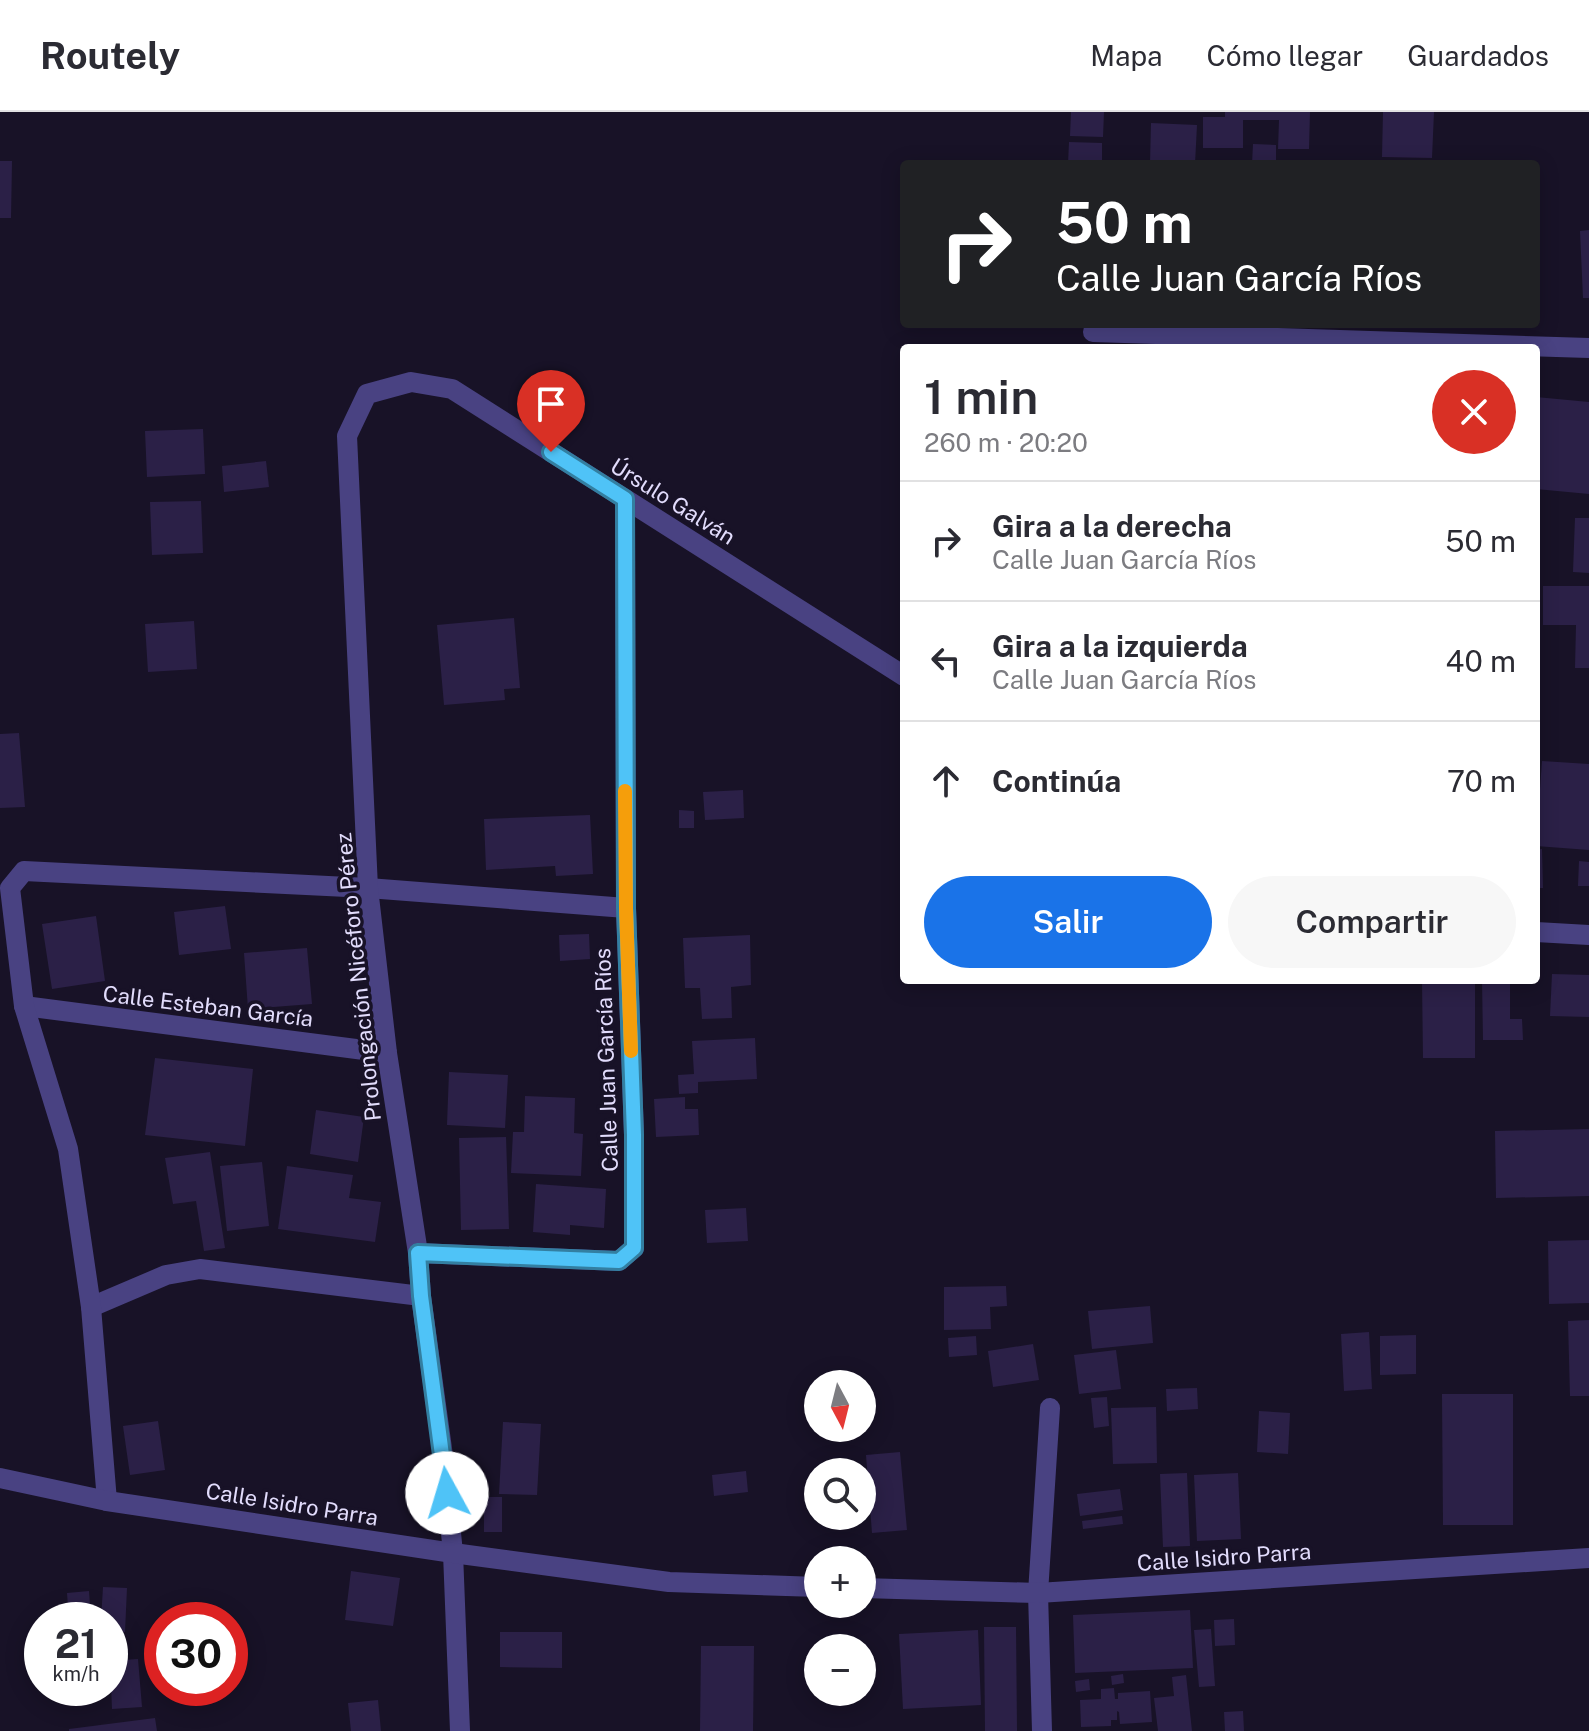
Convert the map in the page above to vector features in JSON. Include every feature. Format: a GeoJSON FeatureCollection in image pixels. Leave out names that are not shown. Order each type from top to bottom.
{"type":"FeatureCollection","features":[{"type":"Feature","properties":{"kind":"street"},"geometry":{"type":"LineString","coordinates":[[1093,332],[1465,344]]}},
{"type":"Feature","properties":{"kind":"street"},"geometry":{"type":"LineString","coordinates":[[1540,346],[1589,348]]}},
{"type":"Feature","properties":{"kind":"street","name":"Úrsulo Galván"},"geometry":{"type":"LineString","coordinates":[[411,382],[452,389],[900,673]]}},
{"type":"Feature","properties":{"kind":"street","name":"Prolongación Nicéforo Pérez"},"geometry":{"type":"LineString","coordinates":[[411,382],[367,394],[347,436],[368,888],[387,1053],[418,1253],[444,1463],[453,1553],[460,1731]]}},
{"type":"Feature","properties":{"kind":"street"},"geometry":{"type":"LineString","coordinates":[[107,1501],[91,1307],[68,1149],[24,1006],[10,888],[24,871],[368,888],[626,908],[625,499]]}},
{"type":"Feature","properties":{"kind":"street","name":"Calle Juan García Ríos"},"geometry":{"type":"LineString","coordinates":[[418,1253],[619,1261],[634,1248],[634,1135],[626,908]]}},
{"type":"Feature","properties":{"kind":"street"},"geometry":{"type":"LineString","coordinates":[[1540,932],[1589,935]]}},
{"type":"Feature","properties":{"kind":"street","name":"Calle Esteban García"},"geometry":{"type":"LineString","coordinates":[[24,1006],[387,1053]]}},
{"type":"Feature","properties":{"kind":"street"},"geometry":{"type":"LineString","coordinates":[[91,1307],[166,1275],[200,1269],[421,1296]]}},
{"type":"Feature","properties":{"kind":"street"},"geometry":{"type":"LineString","coordinates":[[1042,1731],[1038,1593],[1050,1408]]}},
{"type":"Feature","properties":{"kind":"street","name":"Calle Isidro Parra"},"geometry":{"type":"LineString","coordinates":[[0,1478],[107,1501],[453,1553],[669,1582],[804,1587]]}},
{"type":"Feature","properties":{"kind":"street","name":"Calle Isidro Parra"},"geometry":{"type":"LineString","coordinates":[[876,1588],[1038,1593],[1589,1558]]}},
{"type":"Feature","properties":{"kind":"building"},"geometry":{"type":"Polygon","coordinates":[[[1071,112],[1104,112],[1103,137],[1070,136],[1071,112]]]}},
{"type":"Feature","properties":{"kind":"building"},"geometry":{"type":"Polygon","coordinates":[[[1225,112],[1310,112],[1309,149],[1278,149],[1279,120],[1243,120],[1243,148],[1203,148],[1203,117],[1225,117],[1225,112]]]}},
{"type":"Feature","properties":{"kind":"building"},"geometry":{"type":"Polygon","coordinates":[[[1383,112],[1434,112],[1432,158],[1382,157],[1383,112]]]}},
{"type":"Feature","properties":{"kind":"building"},"geometry":{"type":"Polygon","coordinates":[[[1151,123],[1197,125],[1195,160],[1150,160],[1151,123]]]}},
{"type":"Feature","properties":{"kind":"building"},"geometry":{"type":"Polygon","coordinates":[[[1069,142],[1102,143],[1102,160],[1068,160],[1069,142]]]}},
{"type":"Feature","properties":{"kind":"building"},"geometry":{"type":"Polygon","coordinates":[[[1253,144],[1276,145],[1276,160],[1252,160],[1253,144]]]}},
{"type":"Feature","properties":{"kind":"building"},"geometry":{"type":"Polygon","coordinates":[[[0,161],[12,161],[11,218],[0,218],[0,161]]]}},
{"type":"Feature","properties":{"kind":"building"},"geometry":{"type":"Polygon","coordinates":[[[1589,230],[1589,298],[1583,298],[1580,231],[1589,230]]]}},
{"type":"Feature","properties":{"kind":"building"},"geometry":{"type":"Polygon","coordinates":[[[1540,397],[1589,402],[1589,494],[1540,489],[1540,397]]]}},
{"type":"Feature","properties":{"kind":"building"},"geometry":{"type":"Polygon","coordinates":[[[203,429],[205,474],[147,477],[145,431],[203,429]]]}},
{"type":"Feature","properties":{"kind":"building"},"geometry":{"type":"Polygon","coordinates":[[[266,461],[269,487],[224,492],[222,466],[266,461]]]}},
{"type":"Feature","properties":{"kind":"building"},"geometry":{"type":"Polygon","coordinates":[[[201,501],[203,553],[152,555],[150,502],[201,501]]]}},
{"type":"Feature","properties":{"kind":"building"},"geometry":{"type":"Polygon","coordinates":[[[1575,518],[1589,518],[1589,573],[1573,572],[1575,518]]]}},
{"type":"Feature","properties":{"kind":"building"},"geometry":{"type":"Polygon","coordinates":[[[1543,586],[1589,586],[1589,668],[1575,668],[1576,625],[1543,625],[1543,586]]]}},
{"type":"Feature","properties":{"kind":"building"},"geometry":{"type":"Polygon","coordinates":[[[514,618],[520,688],[504,689],[505,700],[444,705],[437,625],[514,618]]]}},
{"type":"Feature","properties":{"kind":"building"},"geometry":{"type":"Polygon","coordinates":[[[194,621],[197,669],[148,672],[145,624],[194,621]]]}},
{"type":"Feature","properties":{"kind":"building"},"geometry":{"type":"Polygon","coordinates":[[[19,733],[25,807],[0,808],[0,734],[19,733]]]}},
{"type":"Feature","properties":{"kind":"building"},"geometry":{"type":"Polygon","coordinates":[[[1542,761],[1589,764],[1589,850],[1540,846],[1542,761]]]}},
{"type":"Feature","properties":{"kind":"building"},"geometry":{"type":"Polygon","coordinates":[[[743,790],[744,818],[705,820],[703,792],[743,790]]]}},
{"type":"Feature","properties":{"kind":"building"},"geometry":{"type":"Polygon","coordinates":[[[679,810],[694,811],[694,828],[679,828],[679,810]]]}},
{"type":"Feature","properties":{"kind":"building"},"geometry":{"type":"Polygon","coordinates":[[[590,815],[593,874],[556,876],[555,866],[486,870],[484,819],[590,815]]]}},
{"type":"Feature","properties":{"kind":"building"},"geometry":{"type":"Polygon","coordinates":[[[1542,849],[1543,888],[1540,888],[1542,849]]]}},
{"type":"Feature","properties":{"kind":"building"},"geometry":{"type":"Polygon","coordinates":[[[1579,861],[1589,862],[1589,886],[1578,886],[1579,861]]]}},
{"type":"Feature","properties":{"kind":"building"},"geometry":{"type":"Polygon","coordinates":[[[225,906],[231,949],[179,955],[174,912],[225,906]]]}},
{"type":"Feature","properties":{"kind":"building"},"geometry":{"type":"Polygon","coordinates":[[[96,916],[105,981],[52,989],[42,924],[96,916]]]}},
{"type":"Feature","properties":{"kind":"building"},"geometry":{"type":"Polygon","coordinates":[[[589,934],[590,959],[560,961],[559,935],[589,934]]]}},
{"type":"Feature","properties":{"kind":"building"},"geometry":{"type":"Polygon","coordinates":[[[750,935],[751,985],[731,987],[732,1018],[702,1019],[700,988],[685,988],[683,938],[750,935]]]}},
{"type":"Feature","properties":{"kind":"building"},"geometry":{"type":"Polygon","coordinates":[[[307,948],[312,1004],[248,1009],[244,953],[307,948]]]}},
{"type":"Feature","properties":{"kind":"building"},"geometry":{"type":"Polygon","coordinates":[[[1552,974],[1589,975],[1589,1017],[1550,1016],[1552,974]]]}},
{"type":"Feature","properties":{"kind":"building"},"geometry":{"type":"Polygon","coordinates":[[[1422,984],[1475,984],[1475,1058],[1423,1058],[1422,984]]]}},
{"type":"Feature","properties":{"kind":"building"},"geometry":{"type":"Polygon","coordinates":[[[1482,984],[1510,984],[1510,1019],[1522,1019],[1523,1040],[1483,1040],[1482,984]]]}},
{"type":"Feature","properties":{"kind":"building"},"geometry":{"type":"Polygon","coordinates":[[[755,1038],[757,1079],[698,1082],[698,1093],[679,1094],[678,1075],[694,1074],[692,1041],[755,1038]]]}},
{"type":"Feature","properties":{"kind":"building"},"geometry":{"type":"Polygon","coordinates":[[[155,1058],[253,1069],[245,1146],[145,1135],[155,1058]]]}},
{"type":"Feature","properties":{"kind":"building"},"geometry":{"type":"Polygon","coordinates":[[[449,1072],[508,1075],[505,1128],[447,1125],[449,1072]]]}},
{"type":"Feature","properties":{"kind":"building"},"geometry":{"type":"Polygon","coordinates":[[[525,1096],[575,1098],[574,1133],[583,1134],[581,1176],[511,1173],[513,1132],[524,1132],[525,1096]]]}},
{"type":"Feature","properties":{"kind":"building"},"geometry":{"type":"Polygon","coordinates":[[[685,1097],[685,1109],[698,1109],[699,1135],[656,1137],[654,1099],[685,1097]]]}},
{"type":"Feature","properties":{"kind":"building"},"geometry":{"type":"Polygon","coordinates":[[[316,1110],[364,1117],[358,1162],[310,1154],[316,1110]]]}},
{"type":"Feature","properties":{"kind":"building"},"geometry":{"type":"Polygon","coordinates":[[[1589,1129],[1589,1196],[1496,1198],[1495,1131],[1589,1129]]]}},
{"type":"Feature","properties":{"kind":"building"},"geometry":{"type":"Polygon","coordinates":[[[506,1137],[509,1229],[461,1230],[459,1138],[506,1137]]]}},
{"type":"Feature","properties":{"kind":"building"},"geometry":{"type":"Polygon","coordinates":[[[210,1152],[225,1248],[204,1251],[196,1201],[173,1204],[165,1158],[210,1152]]]}},
{"type":"Feature","properties":{"kind":"building"},"geometry":{"type":"Polygon","coordinates":[[[262,1162],[269,1226],[227,1231],[220,1166],[262,1162]]]}},
{"type":"Feature","properties":{"kind":"building"},"geometry":{"type":"Polygon","coordinates":[[[287,1166],[353,1175],[349,1198],[381,1202],[375,1242],[278,1229],[287,1166]]]}},
{"type":"Feature","properties":{"kind":"building"},"geometry":{"type":"Polygon","coordinates":[[[536,1184],[606,1189],[604,1228],[570,1225],[570,1235],[533,1232],[536,1184]]]}},
{"type":"Feature","properties":{"kind":"building"},"geometry":{"type":"Polygon","coordinates":[[[746,1208],[748,1241],[707,1243],[705,1210],[746,1208]]]}},
{"type":"Feature","properties":{"kind":"building"},"geometry":{"type":"Polygon","coordinates":[[[1589,1240],[1589,1303],[1549,1304],[1548,1241],[1589,1240]]]}},
{"type":"Feature","properties":{"kind":"building"},"geometry":{"type":"Polygon","coordinates":[[[1006,1286],[1007,1306],[990,1307],[991,1329],[944,1330],[944,1287],[1006,1286]]]}},
{"type":"Feature","properties":{"kind":"building"},"geometry":{"type":"Polygon","coordinates":[[[1150,1306],[1153,1343],[1092,1349],[1088,1311],[1150,1306]]]}},
{"type":"Feature","properties":{"kind":"building"},"geometry":{"type":"Polygon","coordinates":[[[1589,1320],[1589,1396],[1570,1396],[1568,1321],[1589,1320]]]}},
{"type":"Feature","properties":{"kind":"building"},"geometry":{"type":"Polygon","coordinates":[[[1369,1332],[1372,1389],[1344,1391],[1341,1334],[1369,1332]]]}},
{"type":"Feature","properties":{"kind":"building"},"geometry":{"type":"Polygon","coordinates":[[[1416,1335],[1416,1374],[1380,1375],[1380,1336],[1416,1335]]]}},
{"type":"Feature","properties":{"kind":"building"},"geometry":{"type":"Polygon","coordinates":[[[976,1336],[977,1355],[949,1357],[948,1338],[976,1336]]]}},
{"type":"Feature","properties":{"kind":"building"},"geometry":{"type":"Polygon","coordinates":[[[1033,1344],[1039,1380],[993,1387],[988,1351],[1033,1344]]]}},
{"type":"Feature","properties":{"kind":"building"},"geometry":{"type":"Polygon","coordinates":[[[1116,1350],[1121,1389],[1079,1394],[1074,1355],[1116,1350]]]}},
{"type":"Feature","properties":{"kind":"building"},"geometry":{"type":"Polygon","coordinates":[[[1197,1388],[1198,1409],[1167,1411],[1166,1389],[1197,1388]]]}},
{"type":"Feature","properties":{"kind":"building"},"geometry":{"type":"Polygon","coordinates":[[[1442,1394],[1513,1394],[1513,1525],[1443,1525],[1442,1394]]]}},
{"type":"Feature","properties":{"kind":"building"},"geometry":{"type":"Polygon","coordinates":[[[1107,1397],[1109,1426],[1094,1428],[1091,1398],[1107,1397]]]}},
{"type":"Feature","properties":{"kind":"building"},"geometry":{"type":"Polygon","coordinates":[[[1156,1407],[1157,1463],[1113,1464],[1111,1408],[1156,1407]]]}},
{"type":"Feature","properties":{"kind":"building"},"geometry":{"type":"Polygon","coordinates":[[[1259,1411],[1290,1413],[1288,1454],[1257,1452],[1259,1411]]]}},
{"type":"Feature","properties":{"kind":"building"},"geometry":{"type":"Polygon","coordinates":[[[158,1421],[165,1470],[130,1475],[123,1426],[158,1421]]]}},
{"type":"Feature","properties":{"kind":"building"},"geometry":{"type":"Polygon","coordinates":[[[503,1422],[541,1424],[537,1495],[499,1494],[503,1422]]]}},
{"type":"Feature","properties":{"kind":"building"},"geometry":{"type":"Polygon","coordinates":[[[900,1452],[907,1530],[872,1533],[872,1530],[876,1530],[876,1458],[866,1458],[866,1455],[900,1452]]]}},
{"type":"Feature","properties":{"kind":"building"},"geometry":{"type":"Polygon","coordinates":[[[746,1471],[748,1492],[714,1496],[712,1475],[746,1471]]]}},
{"type":"Feature","properties":{"kind":"building"},"geometry":{"type":"Polygon","coordinates":[[[1187,1473],[1190,1546],[1163,1547],[1160,1474],[1187,1473]]]}},
{"type":"Feature","properties":{"kind":"building"},"geometry":{"type":"Polygon","coordinates":[[[1238,1473],[1241,1539],[1197,1541],[1194,1475],[1238,1473]]]}},
{"type":"Feature","properties":{"kind":"building"},"geometry":{"type":"Polygon","coordinates":[[[1120,1489],[1123,1510],[1080,1516],[1077,1494],[1120,1489]]]}},
{"type":"Feature","properties":{"kind":"building"},"geometry":{"type":"Polygon","coordinates":[[[484,1497],[502,1497],[502,1532],[484,1532],[484,1497]]]}},
{"type":"Feature","properties":{"kind":"building"},"geometry":{"type":"Polygon","coordinates":[[[1122,1516],[1123,1524],[1083,1529],[1082,1521],[1122,1516]]]}},
{"type":"Feature","properties":{"kind":"building"},"geometry":{"type":"Polygon","coordinates":[[[351,1571],[400,1578],[393,1626],[345,1620],[351,1571]]]}},
{"type":"Feature","properties":{"kind":"building"},"geometry":{"type":"Polygon","coordinates":[[[103,1587],[127,1588],[126,1602],[102,1602],[103,1587]]]}},
{"type":"Feature","properties":{"kind":"building"},"geometry":{"type":"Polygon","coordinates":[[[89,1591],[90,1602],[68,1602],[67,1593],[89,1591]]]}},
{"type":"Feature","properties":{"kind":"building"},"geometry":{"type":"Polygon","coordinates":[[[1190,1610],[1193,1668],[1075,1673],[1073,1615],[1190,1610]]]}},
{"type":"Feature","properties":{"kind":"building"},"geometry":{"type":"Polygon","coordinates":[[[1234,1619],[1235,1645],[1215,1646],[1214,1620],[1234,1619]]]}},
{"type":"Feature","properties":{"kind":"building"},"geometry":{"type":"Polygon","coordinates":[[[984,1627],[1016,1627],[1017,1731],[985,1731],[984,1627]]]}},
{"type":"Feature","properties":{"kind":"building"},"geometry":{"type":"Polygon","coordinates":[[[1211,1629],[1215,1686],[1199,1687],[1194,1630],[1211,1629]]]}},
{"type":"Feature","properties":{"kind":"building"},"geometry":{"type":"Polygon","coordinates":[[[978,1630],[981,1705],[903,1709],[899,1634],[978,1630]]]}},
{"type":"Feature","properties":{"kind":"building"},"geometry":{"type":"Polygon","coordinates":[[[500,1632],[562,1632],[562,1668],[500,1667],[500,1632]]]}},
{"type":"Feature","properties":{"kind":"building"},"geometry":{"type":"Polygon","coordinates":[[[701,1646],[754,1646],[753,1731],[700,1731],[701,1646]]]}},
{"type":"Feature","properties":{"kind":"building"},"geometry":{"type":"Polygon","coordinates":[[[138,1659],[142,1707],[112,1709],[112,1706],[128,1706],[128,1660],[138,1659]]]}},
{"type":"Feature","properties":{"kind":"building"},"geometry":{"type":"Polygon","coordinates":[[[1123,1674],[1124,1683],[1112,1685],[1111,1676],[1123,1674]]]}},
{"type":"Feature","properties":{"kind":"building"},"geometry":{"type":"Polygon","coordinates":[[[1186,1675],[1192,1731],[1158,1731],[1154,1698],[1174,1696],[1172,1677],[1186,1675]]]}},
{"type":"Feature","properties":{"kind":"building"},"geometry":{"type":"Polygon","coordinates":[[[1089,1679],[1090,1690],[1076,1692],[1075,1681],[1089,1679]]]}},
{"type":"Feature","properties":{"kind":"building"},"geometry":{"type":"Polygon","coordinates":[[[1114,1688],[1115,1699],[1118,1699],[1118,1693],[1150,1691],[1152,1722],[1120,1724],[1117,1711],[1117,1720],[1111,1720],[1111,1726],[1081,1727],[1080,1700],[1101,1699],[1101,1689],[1114,1688]]]}},
{"type":"Feature","properties":{"kind":"building"},"geometry":{"type":"Polygon","coordinates":[[[378,1700],[381,1731],[351,1731],[348,1703],[378,1700]]]}},
{"type":"Feature","properties":{"kind":"building"},"geometry":{"type":"Polygon","coordinates":[[[1243,1711],[1244,1731],[1225,1731],[1224,1712],[1243,1711]]]}},
{"type":"Feature","properties":{"kind":"building"},"geometry":{"type":"Polygon","coordinates":[[[155,1718],[157,1731],[69,1731],[69,1729],[155,1718]]]}},
{"type":"Feature","properties":{"kind":"slow traffic"},"geometry":{"type":"LineString","coordinates":[[625,791],[631,1051]]}},
{"type":"Feature","properties":{"kind":"route"},"geometry":{"type":"LineString","coordinates":[[447,1493],[418,1253],[619,1261],[634,1248],[634,1135],[626,908],[625,499],[551,452]]}}]}
